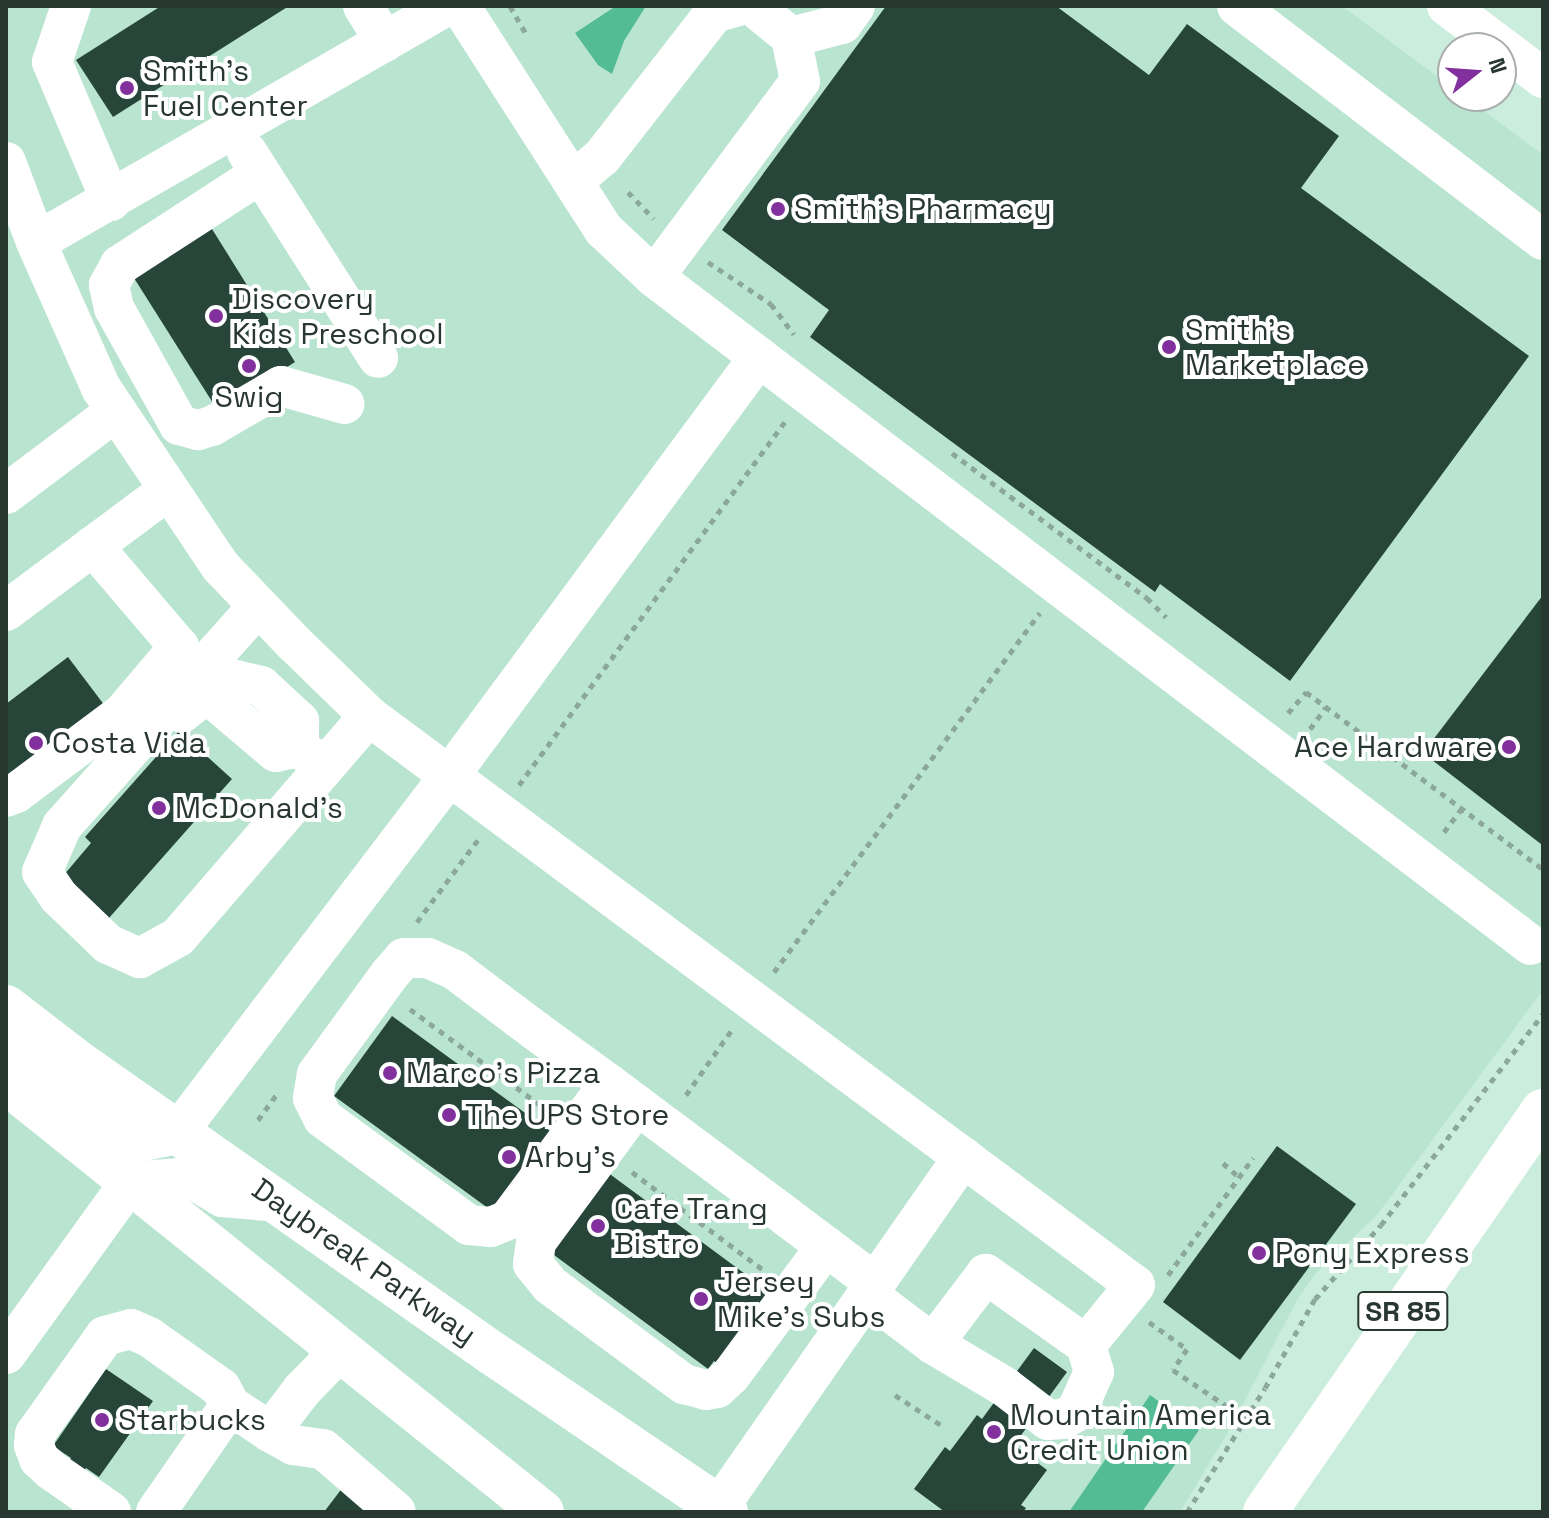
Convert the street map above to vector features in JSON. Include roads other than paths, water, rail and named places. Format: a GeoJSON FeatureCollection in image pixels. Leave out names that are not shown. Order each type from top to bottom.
{"type":"FeatureCollection","features":[{"type":"Feature","properties":{"kind":"main road","name":"Daybreak Parkway"},"geometry":{"type":"LineString","coordinates":[[6,1007],[178,1132],[722,1510]]}},
{"type":"Feature","properties":{"kind":"main road"},"geometry":{"type":"LineString","coordinates":[[6,1051],[55,1090],[123,1132],[144,1139],[178,1132]]}},
{"type":"Feature","properties":{"kind":"main road"},"geometry":{"type":"LineString","coordinates":[[6,1082],[542,1512]]}},
{"type":"Feature","properties":{"kind":"main road","name":"SR 85"},"geometry":{"type":"LineString","coordinates":[[1265,1512],[1543,1111]]}},
{"type":"Feature","properties":{"kind":"street"},"geometry":{"type":"LineString","coordinates":[[71,6],[52,62],[111,201]]}},
{"type":"Feature","properties":{"kind":"street"},"geometry":{"type":"LineString","coordinates":[[363,6],[385,42]]}},
{"type":"Feature","properties":{"kind":"street"},"geometry":{"type":"LineString","coordinates":[[36,242],[234,131],[446,6]]}},
{"type":"Feature","properties":{"kind":"street"},"geometry":{"type":"LineString","coordinates":[[460,6],[604,230],[654,277],[1531,945]]}},
{"type":"Feature","properties":{"kind":"street"},"geometry":{"type":"LineString","coordinates":[[574,181],[602,157],[714,13],[738,6]]}},
{"type":"Feature","properties":{"kind":"street"},"geometry":{"type":"LineString","coordinates":[[654,277],[800,81],[791,37],[753,6]]}},
{"type":"Feature","properties":{"kind":"street"},"geometry":{"type":"LineString","coordinates":[[791,37],[842,24],[855,6]]}},
{"type":"Feature","properties":{"kind":"street"},"geometry":{"type":"LineString","coordinates":[[1237,6],[1543,240]]}},
{"type":"Feature","properties":{"kind":"street"},"geometry":{"type":"LineString","coordinates":[[1447,6],[1541,73]]}},
{"type":"Feature","properties":{"kind":"street"},"geometry":{"type":"LineString","coordinates":[[234,131],[378,358]]}},
{"type":"Feature","properties":{"kind":"street"},"geometry":{"type":"LineString","coordinates":[[6,162],[36,242],[101,388],[167,491],[221,567],[369,716],[1135,1285],[1086,1345]]}},
{"type":"Feature","properties":{"kind":"street"},"geometry":{"type":"LineString","coordinates":[[260,174],[120,265],[109,285],[114,308],[169,412],[179,425],[188,429],[212,426],[281,386],[344,404]]}},
{"type":"Feature","properties":{"kind":"street"},"geometry":{"type":"LineString","coordinates":[[178,1132],[450,775],[759,357]]}},
{"type":"Feature","properties":{"kind":"street"},"geometry":{"type":"LineString","coordinates":[[6,494],[116,411]]}},
{"type":"Feature","properties":{"kind":"street"},"geometry":{"type":"LineString","coordinates":[[6,611],[167,491]]}},
{"type":"Feature","properties":{"kind":"street"},"geometry":{"type":"LineString","coordinates":[[6,797],[16,793],[123,713],[179,647],[93,546]]}},
{"type":"Feature","properties":{"kind":"street"},"geometry":{"type":"LineString","coordinates":[[258,606],[71,815],[42,872],[59,897],[108,944],[140,958],[160,948],[178,937],[311,757],[369,716]]}},
{"type":"Feature","properties":{"kind":"street"},"geometry":{"type":"LineString","coordinates":[[54,845],[75,835],[169,724],[205,692],[235,680],[261,686],[299,721],[311,757]]}},
{"type":"Feature","properties":{"kind":"street"},"geometry":{"type":"LineString","coordinates":[[623,1095],[508,1220],[491,1227],[469,1225],[323,1118],[313,1098],[317,1074],[390,974],[404,958],[428,958],[455,970],[826,1246],[933,1344],[1005,1387],[1048,1420],[1063,1419],[1076,1412],[1094,1372],[1086,1345],[986,1274],[933,1344]]}},
{"type":"Feature","properties":{"kind":"street"},"geometry":{"type":"LineString","coordinates":[[623,1095],[536,1242],[533,1264],[550,1285],[684,1384],[706,1390],[717,1388],[731,1375],[826,1246]]}},
{"type":"Feature","properties":{"kind":"street"},"geometry":{"type":"LineString","coordinates":[[722,1510],[963,1157]]}},
{"type":"Feature","properties":{"kind":"street"},"geometry":{"type":"LineString","coordinates":[[6,1354],[130,1182],[189,1177],[222,1197],[279,1202]]}},
{"type":"Feature","properties":{"kind":"street"},"geometry":{"type":"LineString","coordinates":[[111,1512],[39,1459],[34,1445],[35,1434],[105,1336],[131,1329],[149,1337],[221,1388],[230,1405],[281,1438],[323,1449],[396,1512]]}},
{"type":"Feature","properties":{"kind":"street"},"geometry":{"type":"LineString","coordinates":[[281,1438],[302,1390],[339,1352]]}},
{"type":"Feature","properties":{"kind":"street"},"geometry":{"type":"LineString","coordinates":[[156,1512],[230,1405]]}},
{"type":"Feature","properties":{"kind":"place","name":"Smith's Fuel Center"},"geometry":{"type":"Point","coordinates":[127,88]}},
{"type":"Feature","properties":{"kind":"place","name":"Smith's Pharmacy"},"geometry":{"type":"Point","coordinates":[778,209]}},
{"type":"Feature","properties":{"kind":"place","name":"Discovery Kids Preschool"},"geometry":{"type":"Point","coordinates":[216,316]}},
{"type":"Feature","properties":{"kind":"place","name":"Smith's Marketplace"},"geometry":{"type":"Point","coordinates":[1169,347]}},
{"type":"Feature","properties":{"kind":"place","name":"Swig"},"geometry":{"type":"Point","coordinates":[249,366]}},
{"type":"Feature","properties":{"kind":"place","name":"Costa Vida"},"geometry":{"type":"Point","coordinates":[36,743]}},
{"type":"Feature","properties":{"kind":"place","name":"Ace Hardware"},"geometry":{"type":"Point","coordinates":[1509,747]}},
{"type":"Feature","properties":{"kind":"place","name":"McDonald's"},"geometry":{"type":"Point","coordinates":[159,808]}},
{"type":"Feature","properties":{"kind":"place","name":"Marco's Pizza"},"geometry":{"type":"Point","coordinates":[390,1073]}},
{"type":"Feature","properties":{"kind":"place","name":"The UPS Store"},"geometry":{"type":"Point","coordinates":[449,1115]}},
{"type":"Feature","properties":{"kind":"place","name":"Arby's"},"geometry":{"type":"Point","coordinates":[509,1157]}},
{"type":"Feature","properties":{"kind":"place","name":"Cafe Trang Bistro"},"geometry":{"type":"Point","coordinates":[598,1226]}},
{"type":"Feature","properties":{"kind":"place","name":"Pony Express"},"geometry":{"type":"Point","coordinates":[1259,1253]}},
{"type":"Feature","properties":{"kind":"place","name":"Jersey Mike's Subs"},"geometry":{"type":"Point","coordinates":[701,1299]}},
{"type":"Feature","properties":{"kind":"place","name":"Starbucks"},"geometry":{"type":"Point","coordinates":[102,1420]}},
{"type":"Feature","properties":{"kind":"place","name":"Mountain America Credit Union"},"geometry":{"type":"Point","coordinates":[994,1432]}}]}
